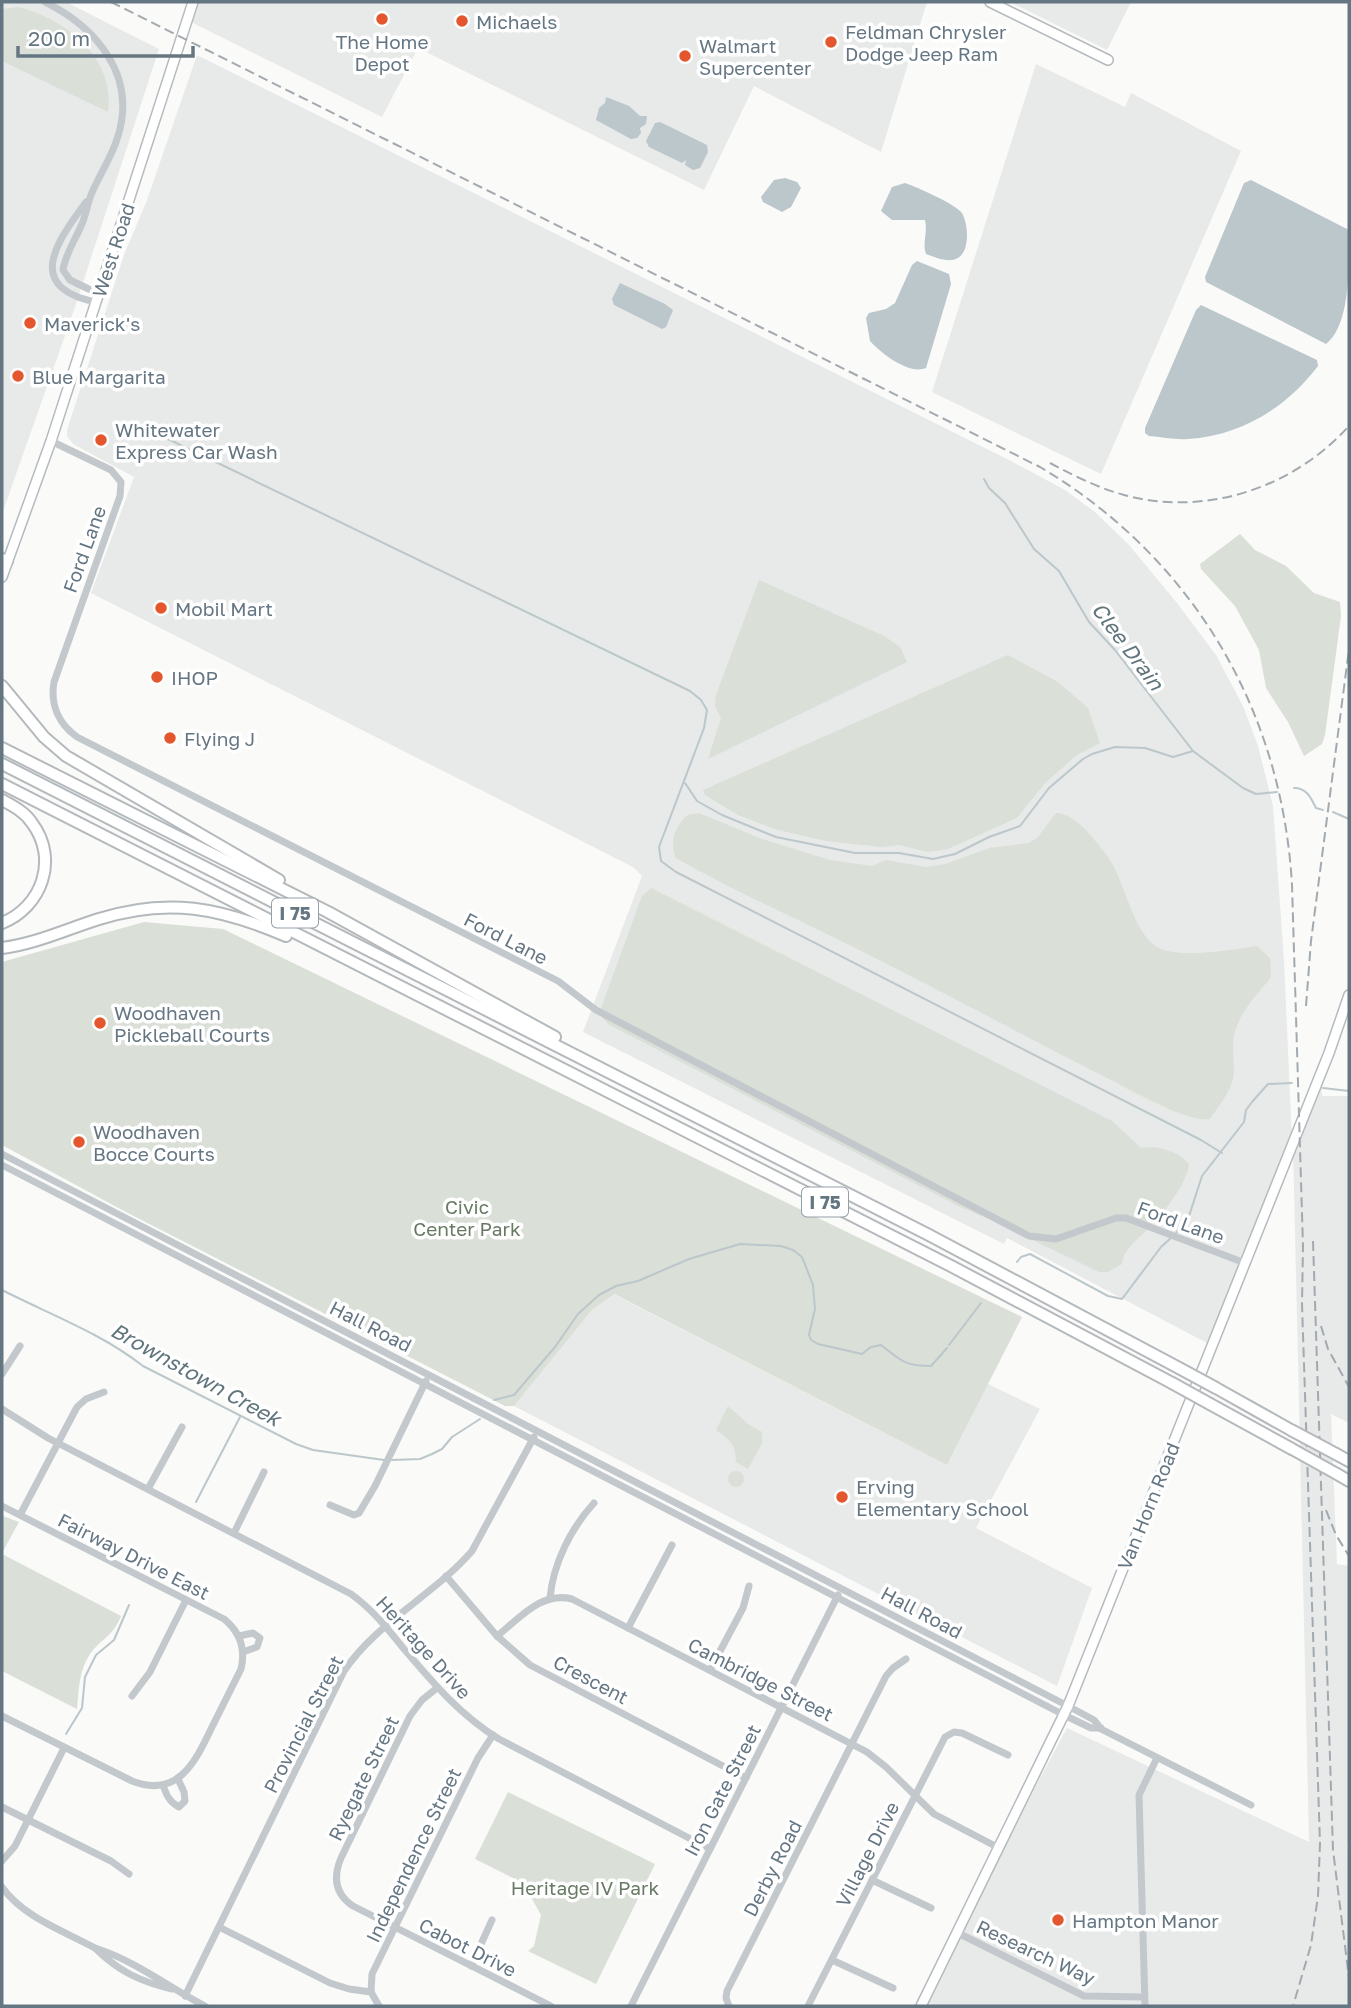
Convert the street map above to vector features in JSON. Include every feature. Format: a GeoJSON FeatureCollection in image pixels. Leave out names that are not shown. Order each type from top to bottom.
{"type":"FeatureCollection","features":[{"type":"Feature","properties":{"kind":"highway"},"geometry":{"type":"LineString","coordinates":[[2,686],[44,737],[66,756],[318,903],[328,912]]}},
{"type":"Feature","properties":{"kind":"highway"},"geometry":{"type":"LineString","coordinates":[[2,748],[328,912],[562,1041],[579,1052],[588,1062]]}},
{"type":"Feature","properties":{"kind":"highway","name":"I 75"},"geometry":{"type":"LineString","coordinates":[[2,764],[941,1242],[1349,1461]]}},
{"type":"Feature","properties":{"kind":"highway","name":"I 75"},"geometry":{"type":"LineString","coordinates":[[2,784],[939,1260],[1349,1480]]}},
{"type":"Feature","properties":{"kind":"highway"},"geometry":{"type":"LineString","coordinates":[[2,800],[24,814],[32,823],[44,847],[46,863],[43,880],[34,899],[19,914],[2,923]]}},
{"type":"Feature","properties":{"kind":"highway"},"geometry":{"type":"LineString","coordinates":[[2,948],[124,912],[182,907],[229,914],[333,959],[352,963]]}},
{"type":"Feature","properties":{"kind":"main road","name":"West Road"},"geometry":{"type":"LineString","coordinates":[[2,577],[4,560],[51,441],[193,2]]}},
{"type":"Feature","properties":{"kind":"main road"},"geometry":{"type":"LineString","coordinates":[[990,2],[1108,60]]}},
{"type":"Feature","properties":{"kind":"main road","name":"Van Horn Road"},"geometry":{"type":"LineString","coordinates":[[921,2006],[1066,1710],[1329,1053],[1349,995]]}},
{"type":"Feature","properties":{"kind":"street"},"geometry":{"type":"LineString","coordinates":[[45,2],[67,13],[95,36],[112,62],[122,99],[119,132],[91,195],[83,223],[63,270],[70,280],[97,298]]}},
{"type":"Feature","properties":{"kind":"street"},"geometry":{"type":"LineString","coordinates":[[91,195],[70,223],[52,260],[52,271],[53,279],[68,294],[97,298]]}},
{"type":"Feature","properties":{"kind":"street","name":"Ford Lane"},"geometry":{"type":"LineString","coordinates":[[51,441],[111,470],[121,482],[120,496],[52,693],[61,721],[77,737],[558,981],[596,1010],[1029,1236],[1056,1239],[1116,1218],[1126,1218],[1245,1263]]}},
{"type":"Feature","properties":{"kind":"street","name":"Hall Road"},"geometry":{"type":"LineString","coordinates":[[2,1154],[842,1588],[1066,1710]]}},
{"type":"Feature","properties":{"kind":"street","name":"Hall Road"},"geometry":{"type":"LineString","coordinates":[[2,1165],[881,1620],[1066,1710],[1094,1720],[1101,1728],[1251,1805]]}},
{"type":"Feature","properties":{"kind":"street"},"geometry":{"type":"LineString","coordinates":[[76,1203],[81,1195]]}},
{"type":"Feature","properties":{"kind":"street"},"geometry":{"type":"LineString","coordinates":[[185,1259],[189,1250]]}},
{"type":"Feature","properties":{"kind":"street"},"geometry":{"type":"LineString","coordinates":[[2,1374],[20,1346]]}},
{"type":"Feature","properties":{"kind":"street"},"geometry":{"type":"LineString","coordinates":[[330,1505],[354,1515],[359,1513],[379,1478],[429,1374]]}},
{"type":"Feature","properties":{"kind":"street"},"geometry":{"type":"LineString","coordinates":[[20,1515],[77,1408],[86,1399],[104,1392]]}},
{"type":"Feature","properties":{"kind":"street","name":"Heritage Drive"},"geometry":{"type":"LineString","coordinates":[[2,1409],[57,1443],[351,1594],[369,1608],[437,1688],[462,1712],[493,1735],[710,1849]]}},
{"type":"Feature","properties":{"kind":"street"},"geometry":{"type":"LineString","coordinates":[[148,1489],[182,1427]]}},
{"type":"Feature","properties":{"kind":"street","name":"Provincial Street"},"geometry":{"type":"LineString","coordinates":[[186,1996],[344,1671],[362,1648],[464,1560],[479,1541],[537,1430]]}},
{"type":"Feature","properties":{"kind":"street"},"geometry":{"type":"LineString","coordinates":[[234,1533],[264,1472]]}},
{"type":"Feature","properties":{"kind":"street"},"geometry":{"type":"LineString","coordinates":[[497,1636],[536,1604],[550,1598],[553,1576],[559,1560],[582,1518],[594,1503]]}},
{"type":"Feature","properties":{"kind":"street","name":"Fairway Drive East"},"geometry":{"type":"LineString","coordinates":[[2,1506],[224,1619],[241,1644],[241,1669],[198,1758],[178,1779]]}},
{"type":"Feature","properties":{"kind":"street"},"geometry":{"type":"LineString","coordinates":[[721,1536],[725,1528]]}},
{"type":"Feature","properties":{"kind":"street"},"geometry":{"type":"LineString","coordinates":[[628,1628],[672,1545]]}},
{"type":"Feature","properties":{"kind":"street","name":"Crescent"},"geometry":{"type":"LineString","coordinates":[[446,1576],[497,1636],[519,1656],[543,1672],[746,1778]]}},
{"type":"Feature","properties":{"kind":"street"},"geometry":{"type":"LineString","coordinates":[[710,1670],[743,1608],[749,1586]]}},
{"type":"Feature","properties":{"kind":"street","name":"Iron Gate Street"},"geometry":{"type":"LineString","coordinates":[[631,2006],[842,1588]]}},
{"type":"Feature","properties":{"kind":"street","name":"Cambridge Street"},"geometry":{"type":"LineString","coordinates":[[550,1598],[572,1599],[852,1744],[878,1760],[940,1818],[999,1848]]}},
{"type":"Feature","properties":{"kind":"street"},"geometry":{"type":"LineString","coordinates":[[132,1696],[150,1672],[186,1600]]}},
{"type":"Feature","properties":{"kind":"street"},"geometry":{"type":"LineString","coordinates":[[881,1620],[886,1611]]}},
{"type":"Feature","properties":{"kind":"street","name":"Derby Road"},"geometry":{"type":"LineString","coordinates":[[729,2006],[727,1991],[886,1676],[906,1659]]}},
{"type":"Feature","properties":{"kind":"street","name":"Ryegate Street"},"geometry":{"type":"LineString","coordinates":[[338,1890],[336,1873],[347,1846],[410,1716],[422,1700],[437,1688]]}},
{"type":"Feature","properties":{"kind":"street"},"geometry":{"type":"LineString","coordinates":[[2,1716],[137,1783],[163,1784],[178,1779],[185,1801],[179,1807],[166,1795],[163,1784]]}},
{"type":"Feature","properties":{"kind":"street","name":"Village Drive"},"geometry":{"type":"LineString","coordinates":[[808,2006],[945,1737],[954,1732],[966,1735],[1008,1755]]}},
{"type":"Feature","properties":{"kind":"street","name":"Independence Street"},"geometry":{"type":"LineString","coordinates":[[371,1992],[372,1974],[478,1758],[493,1735]]}},
{"type":"Feature","properties":{"kind":"street"},"geometry":{"type":"LineString","coordinates":[[2,1861],[15,1846],[64,1748]]}},
{"type":"Feature","properties":{"kind":"street"},"geometry":{"type":"LineString","coordinates":[[1145,2006],[1139,1795],[1157,1758]]}},
{"type":"Feature","properties":{"kind":"street"},"geometry":{"type":"LineString","coordinates":[[2,1807],[111,1861],[129,1874]]}},
{"type":"Feature","properties":{"kind":"street"},"geometry":{"type":"LineString","coordinates":[[872,1880],[931,1908]]}},
{"type":"Feature","properties":{"kind":"street"},"geometry":{"type":"LineString","coordinates":[[2,1887],[11,1899],[28,1911],[95,1948],[147,1971],[172,1989],[205,2006]]}},
{"type":"Feature","properties":{"kind":"street","name":"Cabot Drive"},"geometry":{"type":"LineString","coordinates":[[338,1890],[348,1902],[551,2006]]}},
{"type":"Feature","properties":{"kind":"street"},"geometry":{"type":"LineString","coordinates":[[471,1966],[492,1920]]}},
{"type":"Feature","properties":{"kind":"street"},"geometry":{"type":"LineString","coordinates":[[219,1927],[330,1983],[371,1992],[379,2006]]}},
{"type":"Feature","properties":{"kind":"street","name":"Research Way"},"geometry":{"type":"LineString","coordinates":[[958,1933],[1084,1996],[1144,1997]]}},
{"type":"Feature","properties":{"kind":"street"},"geometry":{"type":"LineString","coordinates":[[95,1948],[118,1969],[135,1979],[172,1989]]}},
{"type":"Feature","properties":{"kind":"street"},"geometry":{"type":"LineString","coordinates":[[832,1960],[893,1988]]}},
{"type":"Feature","properties":{"kind":"shaded area"},"geometry":{"type":"Polygon","coordinates":[[[2,2],[66,2],[159,49],[74,310],[2,514],[2,2]]]}},
{"type":"Feature","properties":{"kind":"shaded area"},"geometry":{"type":"Polygon","coordinates":[[[193,2],[927,2],[881,152],[754,86],[704,190],[418,48],[382,117],[187,20],[193,2]]]}},
{"type":"Feature","properties":{"kind":"shaded area"},"geometry":{"type":"Polygon","coordinates":[[[1010,2],[1131,2],[1107,50],[1010,2]]]}},
{"type":"Feature","properties":{"kind":"shaded area"},"geometry":{"type":"Polygon","coordinates":[[[197,55],[1065,490],[1095,512],[1129,545],[1177,603],[1216,655],[1243,706],[1258,746],[1273,806],[1284,961],[1292,1139],[1207,1343],[1007,1238],[1004,1244],[583,1032],[642,876],[633,867],[91,593],[134,477],[73,444],[67,436],[67,430],[124,255],[147,200],[197,55]]]}},
{"type":"Feature","properties":{"kind":"shaded area"},"geometry":{"type":"Polygon","coordinates":[[[1036,64],[1125,107],[1131,93],[1241,151],[1101,474],[932,392],[1036,64]]]}},
{"type":"Feature","properties":{"kind":"shaded area"},"geometry":{"type":"Polygon","coordinates":[[[606,97],[629,106],[640,116],[647,116],[646,124],[640,128],[641,133],[637,138],[631,139],[596,120],[606,97]]]}},
{"type":"Feature","properties":{"kind":"shaded area"},"geometry":{"type":"Polygon","coordinates":[[[660,122],[707,145],[708,152],[700,168],[693,170],[685,165],[686,160],[682,163],[649,147],[646,141],[655,123],[660,122]]]}},
{"type":"Feature","properties":{"kind":"shaded area"},"geometry":{"type":"Polygon","coordinates":[[[785,178],[797,182],[801,188],[791,207],[782,212],[763,202],[761,197],[774,180],[785,178]]]}},
{"type":"Feature","properties":{"kind":"shaded area"},"geometry":{"type":"Polygon","coordinates":[[[1251,180],[1349,230],[1344,309],[1334,335],[1326,344],[1206,282],[1205,277],[1244,183],[1251,180]]]}},
{"type":"Feature","properties":{"kind":"shaded area"},"geometry":{"type":"Polygon","coordinates":[[[905,183],[944,201],[962,213],[967,240],[963,254],[958,258],[945,260],[926,254],[925,220],[892,220],[881,211],[892,187],[905,183]]]}},
{"type":"Feature","properties":{"kind":"shaded area"},"geometry":{"type":"Polygon","coordinates":[[[917,261],[949,274],[951,284],[926,368],[912,369],[896,362],[870,341],[866,318],[869,313],[886,309],[895,303],[912,265],[917,261]]]}},
{"type":"Feature","properties":{"kind":"shaded area"},"geometry":{"type":"Polygon","coordinates":[[[620,283],[673,310],[666,327],[662,329],[614,305],[612,299],[620,283]]]}},
{"type":"Feature","properties":{"kind":"shaded area"},"geometry":{"type":"Polygon","coordinates":[[[1201,305],[1317,360],[1318,366],[1306,381],[1277,406],[1244,425],[1208,437],[1173,439],[1149,436],[1145,433],[1145,428],[1196,310],[1201,305]]]}},
{"type":"Feature","properties":{"kind":"shaded area"},"geometry":{"type":"Polygon","coordinates":[[[1321,1073],[1322,1096],[1349,1096],[1349,1423],[1331,1414],[1337,1564],[1349,1566],[1349,2006],[926,2006],[1067,1728],[1309,1842],[1293,1144],[1321,1073]]]}},
{"type":"Feature","properties":{"kind":"shaded area","name":"Erving Elementary School"},"geometry":{"type":"Polygon","coordinates":[[[613,1294],[947,1465],[988,1384],[1040,1409],[976,1528],[1092,1588],[1057,1686],[514,1406],[592,1310],[613,1294]]]}},
{"type":"Feature","properties":{"kind":"green space"},"geometry":{"type":"Polygon","coordinates":[[[19,7],[54,21],[84,44],[96,58],[108,93],[108,112],[2,61],[2,9],[19,7]]]}},
{"type":"Feature","properties":{"kind":"green space"},"geometry":{"type":"Polygon","coordinates":[[[1240,534],[1255,550],[1286,566],[1314,593],[1340,602],[1341,616],[1325,735],[1322,744],[1304,756],[1288,722],[1266,688],[1259,650],[1235,606],[1201,569],[1200,564],[1240,534]]]}},
{"type":"Feature","properties":{"kind":"green space"},"geometry":{"type":"Polygon","coordinates":[[[759,580],[884,636],[900,647],[907,662],[708,759],[721,718],[715,706],[716,695],[759,580]]]}},
{"type":"Feature","properties":{"kind":"green space"},"geometry":{"type":"Polygon","coordinates":[[[1008,655],[1058,682],[1088,708],[1100,743],[1077,755],[1045,783],[1017,818],[948,849],[928,852],[899,845],[882,847],[826,841],[778,830],[738,815],[705,795],[703,790],[1008,655]]]}},
{"type":"Feature","properties":{"kind":"green space"},"geometry":{"type":"Polygon","coordinates":[[[699,813],[762,839],[830,860],[872,866],[886,860],[926,867],[946,864],[989,848],[1029,843],[1038,837],[1056,813],[1071,818],[1088,832],[1109,859],[1137,923],[1152,943],[1161,949],[1182,953],[1257,946],[1270,958],[1271,977],[1245,1010],[1235,1032],[1234,1070],[1229,1089],[1210,1119],[1187,1116],[1141,1096],[859,950],[728,886],[676,858],[673,840],[677,829],[688,815],[699,813]]]}},
{"type":"Feature","properties":{"kind":"green space"},"geometry":{"type":"Polygon","coordinates":[[[651,888],[1112,1121],[1141,1148],[1161,1148],[1173,1152],[1189,1164],[1180,1188],[1157,1219],[1129,1247],[1122,1264],[1108,1272],[1099,1272],[962,1208],[608,1024],[602,1017],[601,1008],[642,896],[651,888]]]}},
{"type":"Feature","properties":{"kind":"green space","name":"Civic Center Park"},"geometry":{"type":"Polygon","coordinates":[[[144,922],[223,929],[1022,1317],[947,1465],[614,1294],[592,1310],[514,1406],[505,1406],[124,1211],[2,1145],[2,962],[144,922]]]}},
{"type":"Feature","properties":{"kind":"green space"},"geometry":{"type":"Polygon","coordinates":[[[728,1406],[748,1424],[762,1432],[762,1443],[748,1469],[736,1462],[731,1443],[716,1430],[728,1406]]]}},
{"type":"Feature","properties":{"kind":"green space"},"geometry":{"type":"Polygon","coordinates":[[[736,1471],[742,1473],[742,1485],[736,1487],[730,1485],[728,1479],[730,1473],[736,1471]]]}},
{"type":"Feature","properties":{"kind":"green space"},"geometry":{"type":"Polygon","coordinates":[[[3,1516],[19,1522],[2,1553],[2,1518],[3,1516]]]}},
{"type":"Feature","properties":{"kind":"green space"},"geometry":{"type":"Polygon","coordinates":[[[2,1554],[121,1616],[85,1663],[80,1678],[77,1709],[2,1671],[2,1554]]]}},
{"type":"Feature","properties":{"kind":"green space","name":"Heritage IV Park"},"geometry":{"type":"Polygon","coordinates":[[[508,1792],[655,1864],[596,1984],[528,1951],[534,1946],[541,1915],[523,1883],[475,1859],[508,1792]]]}},
{"type":"Feature","properties":{"kind":"waterway"},"geometry":{"type":"LineString","coordinates":[[168,439],[690,691],[701,700],[707,710],[704,728],[659,847],[661,861],[676,872],[1222,1153]]}},
{"type":"Feature","properties":{"kind":"waterway","name":"Clee Drain"},"geometry":{"type":"LineString","coordinates":[[984,479],[989,488],[1005,503],[1034,549],[1059,571],[1089,622],[1115,650],[1193,751],[1243,788],[1256,794],[1277,792]]}},
{"type":"Feature","properties":{"kind":"waterway"},"geometry":{"type":"LineString","coordinates":[[685,783],[697,801],[722,815],[776,837],[855,853],[899,853],[933,859],[955,854],[989,837],[1020,826],[1049,788],[1092,754],[1115,747],[1145,748],[1173,757],[1193,751]]}},
{"type":"Feature","properties":{"kind":"waterway","name":"Clee Drain"},"geometry":{"type":"LineString","coordinates":[[1294,788],[1305,792],[1316,808],[1323,810]]}},
{"type":"Feature","properties":{"kind":"waterway","name":"Clee Drain"},"geometry":{"type":"LineString","coordinates":[[1333,812],[1349,819]]}},
{"type":"Feature","properties":{"kind":"waterway","name":"Brownstown Creek"},"geometry":{"type":"LineString","coordinates":[[1176,1233],[1189,1216],[1202,1176],[1244,1122],[1246,1110],[1252,1102],[1268,1084],[1292,1083]]}},
{"type":"Feature","properties":{"kind":"waterway","name":"Brownstown Creek"},"geometry":{"type":"LineString","coordinates":[[1323,1088],[1349,1091]]}},
{"type":"Feature","properties":{"kind":"waterway","name":"Brownstown Creek"},"geometry":{"type":"LineString","coordinates":[[1017,1262],[1021,1257],[1030,1254],[1108,1296],[1122,1299],[1161,1247],[1172,1237]]}},
{"type":"Feature","properties":{"kind":"waterway","name":"Brownstown Creek"},"geometry":{"type":"LineString","coordinates":[[494,1400],[514,1395],[555,1347],[578,1314],[599,1295],[689,1259],[740,1244],[781,1246],[802,1257],[813,1285],[815,1309],[809,1335],[811,1340],[818,1344],[862,1354],[871,1347],[881,1345],[903,1361],[922,1366],[931,1366],[947,1348]]}},
{"type":"Feature","properties":{"kind":"waterway","name":"Brownstown Creek"},"geometry":{"type":"LineString","coordinates":[[2,1290],[92,1334],[143,1366],[296,1444],[313,1450],[384,1460]]}},
{"type":"Feature","properties":{"kind":"waterway","name":"Brownstown Creek"},"geometry":{"type":"LineString","coordinates":[[949,1345],[981,1303]]}},
{"type":"Feature","properties":{"kind":"waterway"},"geometry":{"type":"LineString","coordinates":[[196,1502],[240,1417]]}},
{"type":"Feature","properties":{"kind":"waterway","name":"Brownstown Creek"},"geometry":{"type":"LineString","coordinates":[[392,1460],[420,1459],[432,1454],[480,1419]]}},
{"type":"Feature","properties":{"kind":"waterway"},"geometry":{"type":"LineString","coordinates":[[66,1734],[82,1708],[85,1677],[96,1655],[114,1640],[129,1605]]}},
{"type":"Feature","properties":{"kind":"railway"},"geometry":{"type":"LineString","coordinates":[[111,2],[1040,467],[1094,504],[1142,546],[1184,592],[1219,644],[1248,699],[1270,758],[1285,820],[1292,885],[1303,1246],[1302,1304],[1320,1843],[1318,1896],[1311,1945],[1293,2006]]}},
{"type":"Feature","properties":{"kind":"railway"},"geometry":{"type":"LineString","coordinates":[[1050,463],[1095,485],[1124,495],[1155,501],[1216,499],[1275,481],[1327,448],[1349,426]]}},
{"type":"Feature","properties":{"kind":"railway"},"geometry":{"type":"LineString","coordinates":[[1306,1006],[1311,941],[1349,649]]}},
{"type":"Feature","properties":{"kind":"railway"},"geometry":{"type":"LineString","coordinates":[[1313,1241],[1333,1850],[1349,1978]]}},
{"type":"Feature","properties":{"kind":"railway"},"geometry":{"type":"LineString","coordinates":[[1321,1326],[1328,1349],[1349,1387]]}},
{"type":"Feature","properties":{"kind":"railway"},"geometry":{"type":"LineString","coordinates":[[1326,1510],[1336,1535],[1349,1556]]}},
{"type":"Feature","properties":{"kind":"place","name":"The Home Depot"},"geometry":{"type":"Point","coordinates":[382,19]}},
{"type":"Feature","properties":{"kind":"place","name":"Michaels"},"geometry":{"type":"Point","coordinates":[462,21]}},
{"type":"Feature","properties":{"kind":"place","name":"Feldman Chrysler Dodge Jeep Ram"},"geometry":{"type":"Point","coordinates":[831,42]}},
{"type":"Feature","properties":{"kind":"place","name":"Walmart Supercenter"},"geometry":{"type":"Point","coordinates":[685,56]}},
{"type":"Feature","properties":{"kind":"place","name":"Maverick's"},"geometry":{"type":"Point","coordinates":[30,323]}},
{"type":"Feature","properties":{"kind":"place","name":"Blue Margarita"},"geometry":{"type":"Point","coordinates":[18,376]}},
{"type":"Feature","properties":{"kind":"place","name":"Whitewater Express Car Wash"},"geometry":{"type":"Point","coordinates":[101,440]}},
{"type":"Feature","properties":{"kind":"place","name":"Mobil Mart"},"geometry":{"type":"Point","coordinates":[161,608]}},
{"type":"Feature","properties":{"kind":"place","name":"IHOP"},"geometry":{"type":"Point","coordinates":[157,677]}},
{"type":"Feature","properties":{"kind":"place","name":"Flying J"},"geometry":{"type":"Point","coordinates":[170,738]}},
{"type":"Feature","properties":{"kind":"place","name":"Woodhaven Pickleball Courts"},"geometry":{"type":"Point","coordinates":[100,1023]}},
{"type":"Feature","properties":{"kind":"place","name":"Woodhaven Bocce Courts"},"geometry":{"type":"Point","coordinates":[79,1142]}},
{"type":"Feature","properties":{"kind":"place","name":"Erving Elementary School"},"geometry":{"type":"Point","coordinates":[842,1497]}},
{"type":"Feature","properties":{"kind":"place","name":"Hampton Manor"},"geometry":{"type":"Point","coordinates":[1058,1920]}}]}
